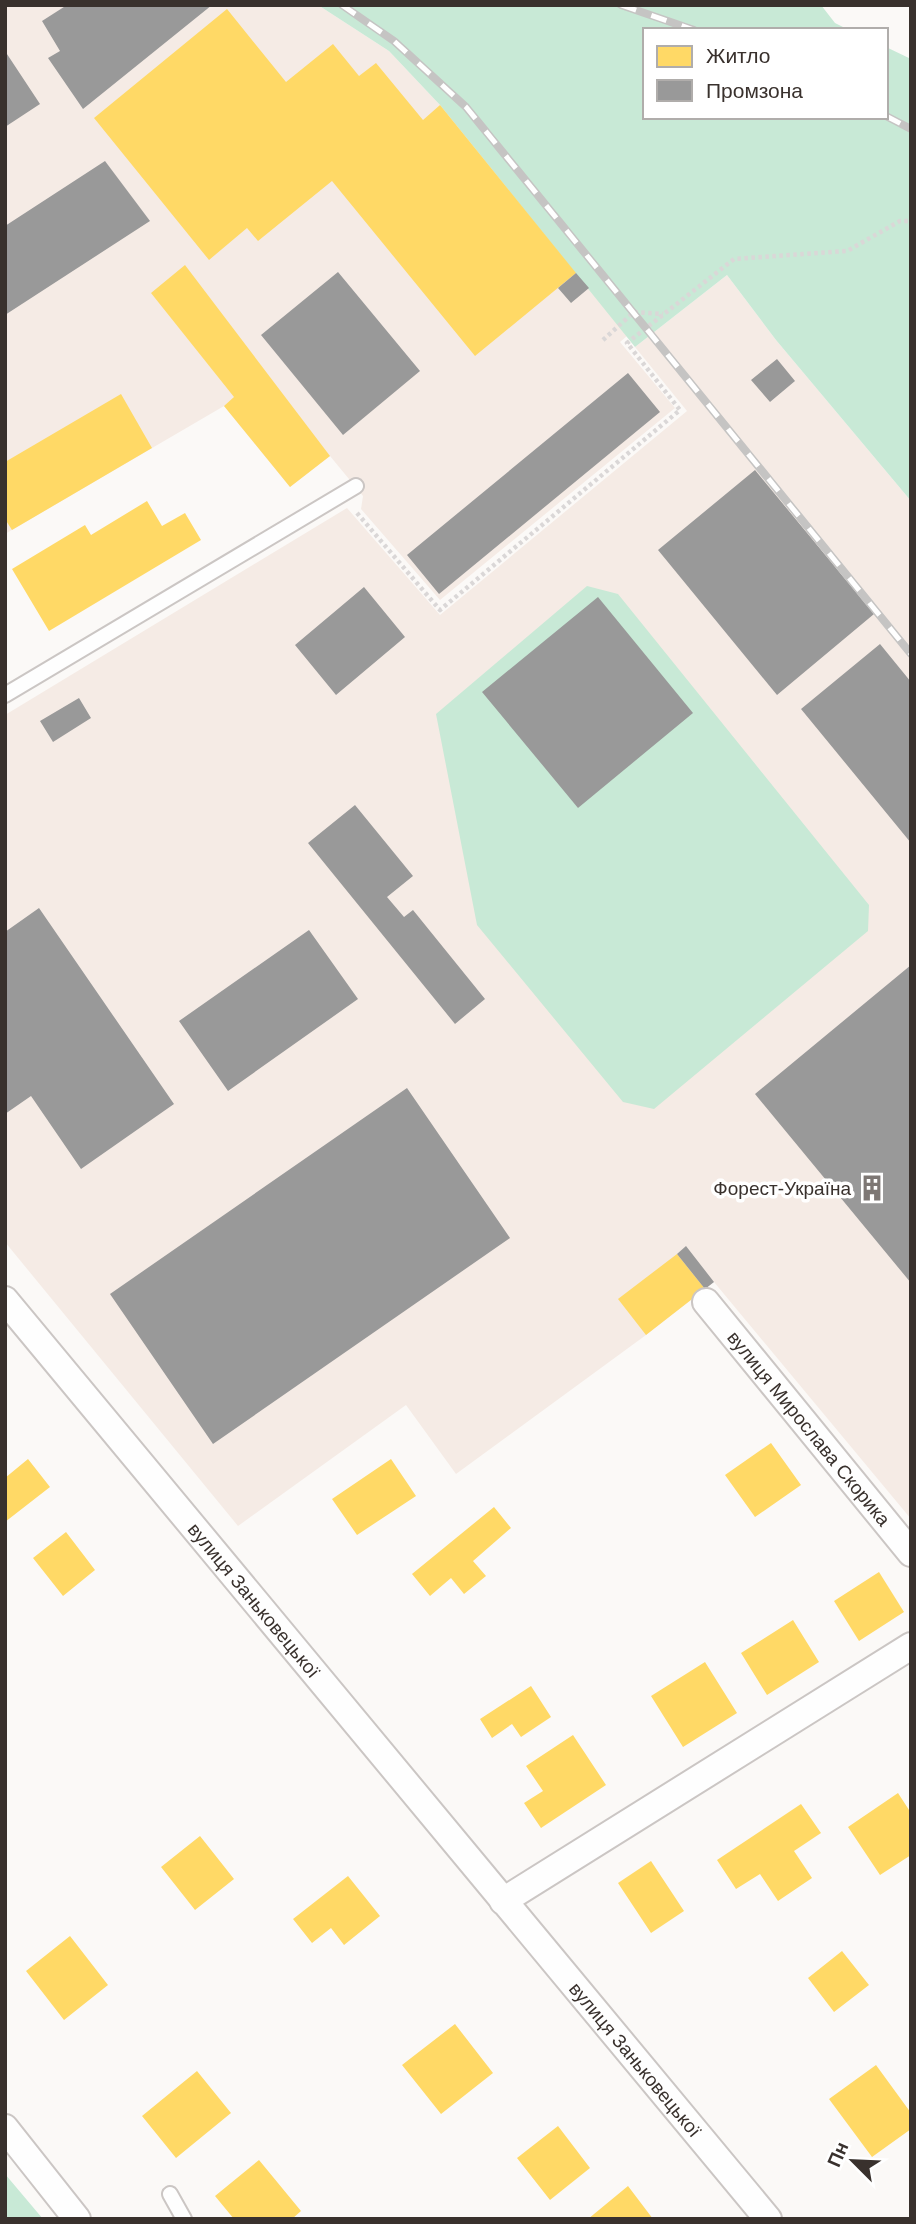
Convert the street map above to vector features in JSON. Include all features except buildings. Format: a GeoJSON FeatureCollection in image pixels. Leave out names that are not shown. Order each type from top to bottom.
{"type":"FeatureCollection","features":[{"type":"Feature","properties":{"kind":"street","name":"вулиця Заньковецької"},"geometry":{"type":"LineString","coordinates":[[5,1300],[768,2219]]}},
{"type":"Feature","properties":{"kind":"street","name":"вулиця Мирослава Скорика"},"geometry":{"type":"LineString","coordinates":[[706,1302],[911,1553]]}},
{"type":"Feature","properties":{"kind":"street"},"geometry":{"type":"LineString","coordinates":[[503,1901],[911,1646]]}},
{"type":"Feature","properties":{"kind":"street"},"geometry":{"type":"LineString","coordinates":[[5,2128],[76,2219]]}},
{"type":"Feature","properties":{"kind":"lane"},"geometry":{"type":"LineString","coordinates":[[5,695],[356,486]]}},
{"type":"Feature","properties":{"kind":"lane"},"geometry":{"type":"LineString","coordinates":[[170,2194],[184,2219]]}},
{"type":"Feature","properties":{"kind":"path"},"geometry":{"type":"LineString","coordinates":[[341,494],[439,610],[680,410],[627,343],[734,259],[847,251],[900,221],[911,221]]}},
{"type":"Feature","properties":{"kind":"path"},"geometry":{"type":"LineString","coordinates":[[603,340],[634,312],[664,314]]}},
{"type":"Feature","properties":{"kind":"shaded area"},"geometry":{"type":"Polygon","coordinates":[[[5,5],[318,5],[389,51],[440,105],[627,336],[620,342],[675,408],[440,600],[361,509],[363,496],[330,456],[290,487],[224,406],[5,534],[5,5]]]}},
{"type":"Feature","properties":{"kind":"shaded area"},"geometry":{"type":"Polygon","coordinates":[[[727,275],[776,340],[911,501],[911,1519],[714,1282],[456,1474],[406,1405],[238,1526],[5,1242],[5,715],[347,508],[440,615],[687,411],[635,347],[727,275]]]}},
{"type":"Feature","properties":{"kind":"green space"},"geometry":{"type":"Polygon","coordinates":[[[318,5],[821,5],[835,23],[845,28],[643,28],[643,119],[888,119],[888,48],[911,59],[911,501],[776,340],[727,275],[635,347],[440,105],[389,51],[318,5]]]}},
{"type":"Feature","properties":{"kind":"green space"},"geometry":{"type":"Polygon","coordinates":[[[587,586],[618,594],[869,905],[868,931],[654,1109],[623,1102],[477,925],[436,714],[587,586]]]}},
{"type":"Feature","properties":{"kind":"green space"},"geometry":{"type":"Polygon","coordinates":[[[5,2174],[43,2219],[5,2219],[5,2174]]]}},
{"type":"Feature","properties":{"kind":"railway"},"geometry":{"type":"LineString","coordinates":[[342,5],[394,41],[466,107],[911,654]]}},
{"type":"Feature","properties":{"kind":"railway"},"geometry":{"type":"LineString","coordinates":[[621,5],[688,28]]}},
{"type":"Feature","properties":{"kind":"railway"},"geometry":{"type":"LineString","coordinates":[[888,117],[911,129]]}},
{"type":"Feature","properties":{"kind":"place","name":"Форест-Україна"},"geometry":{"type":"Point","coordinates":[872,1188]}}]}
